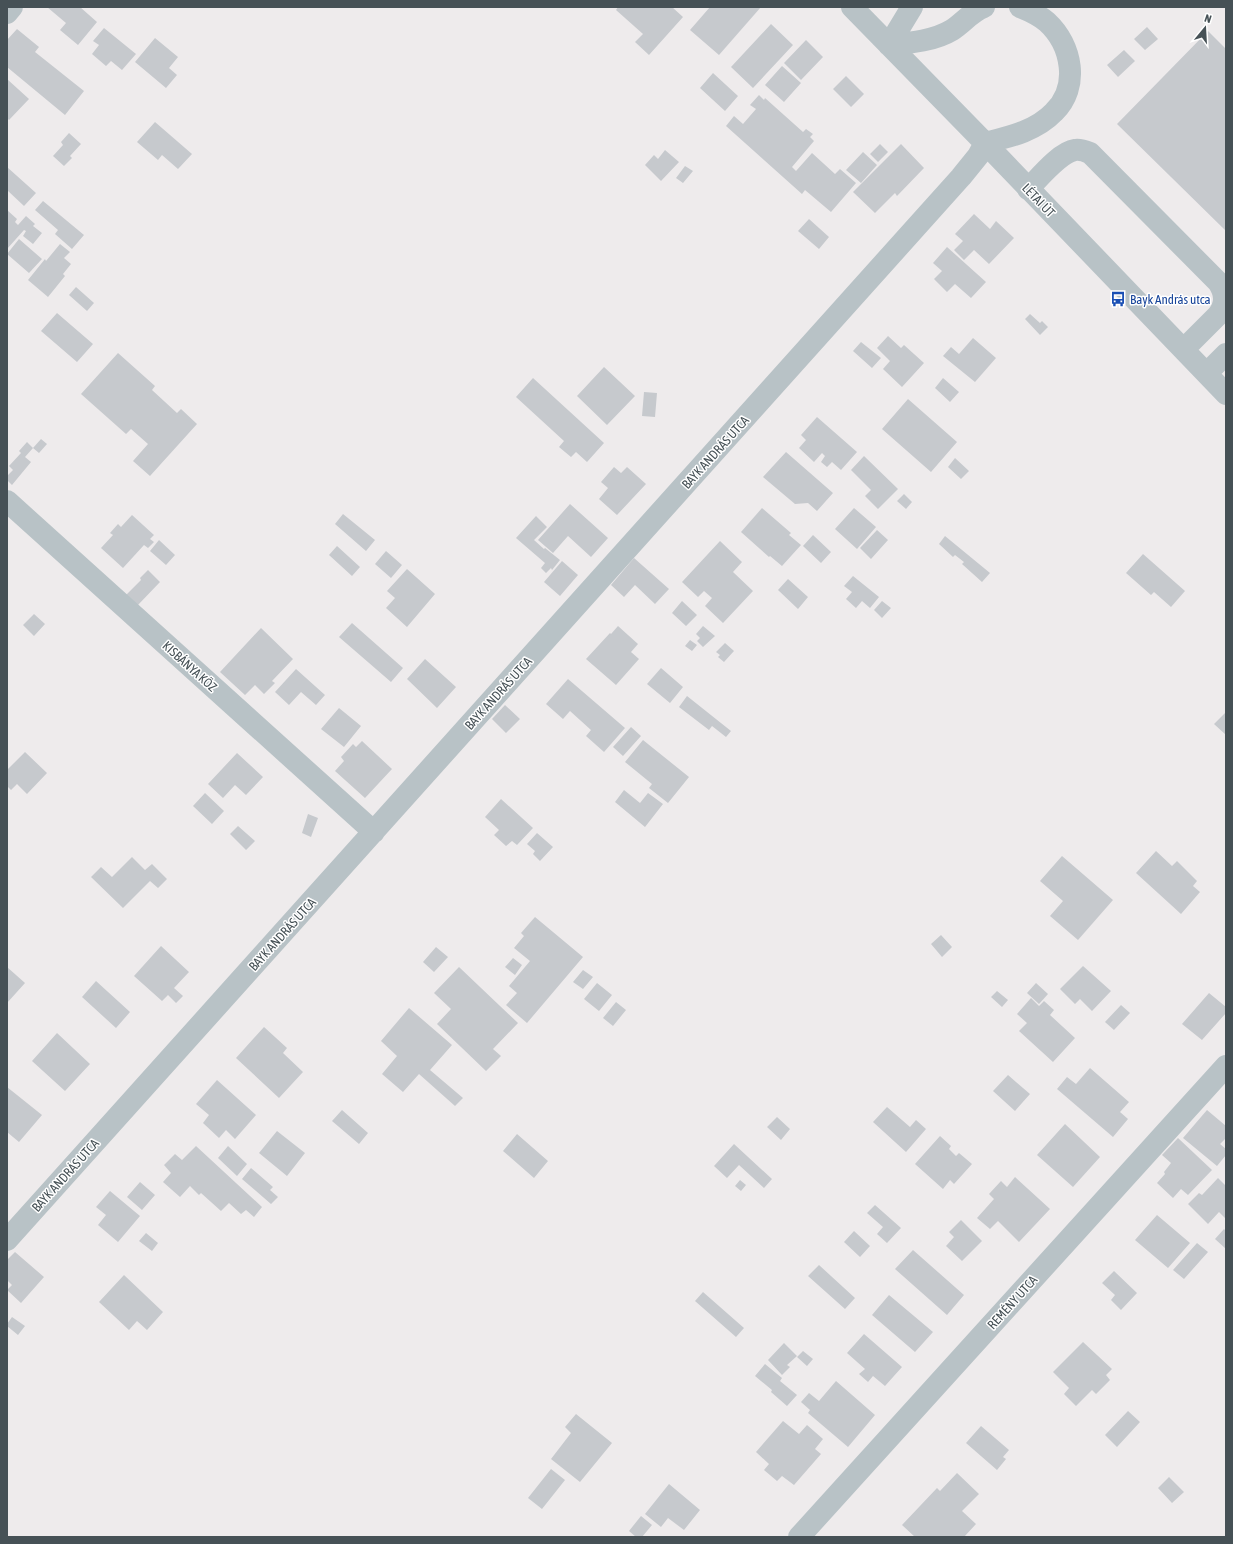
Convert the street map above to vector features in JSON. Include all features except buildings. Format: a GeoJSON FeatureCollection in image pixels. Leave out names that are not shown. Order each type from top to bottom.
{"type":"FeatureCollection","features":[{"type":"Feature","properties":{"kind":"street"},"geometry":{"type":"LineString","coordinates":[[7,13],[12,7]]}},
{"type":"Feature","properties":{"kind":"street","name":"LÉTAI ÚT"},"geometry":{"type":"LineString","coordinates":[[852,7],[1226,394]]}},
{"type":"Feature","properties":{"kind":"street"},"geometry":{"type":"LineString","coordinates":[[889,45],[912,7]]}},
{"type":"Feature","properties":{"kind":"street"},"geometry":{"type":"LineString","coordinates":[[889,45],[914,42],[939,36],[951,31],[975,12],[984,7]]}},
{"type":"Feature","properties":{"kind":"street"},"geometry":{"type":"LineString","coordinates":[[985,143],[1021,133],[1046,120],[1056,112],[1067,92],[1070,70],[1066,47],[1047,22],[1038,15],[1020,7]]}},
{"type":"Feature","properties":{"kind":"street","name":"BAYK ANDRÁS UTCA"},"geometry":{"type":"LineString","coordinates":[[7,1240],[961,177],[978,156],[985,143]]}},
{"type":"Feature","properties":{"kind":"street"},"geometry":{"type":"LineString","coordinates":[[1028,189],[1064,154],[1074,150],[1090,153],[1218,282],[1224,294],[1225,302],[1223,309],[1184,349]]}},
{"type":"Feature","properties":{"kind":"street"},"geometry":{"type":"LineString","coordinates":[[1207,373],[1226,354]]}},
{"type":"Feature","properties":{"kind":"street","name":"KISBÁNYA KÖZ"},"geometry":{"type":"LineString","coordinates":[[7,501],[374,832]]}},
{"type":"Feature","properties":{"kind":"street","name":"REMÉNY UTCA"},"geometry":{"type":"LineString","coordinates":[[799,1537],[1226,1066]]}},
{"type":"Feature","properties":{"kind":"place","name":"Bayk András utca"},"geometry":{"type":"Point","coordinates":[1118,299]}}]}
